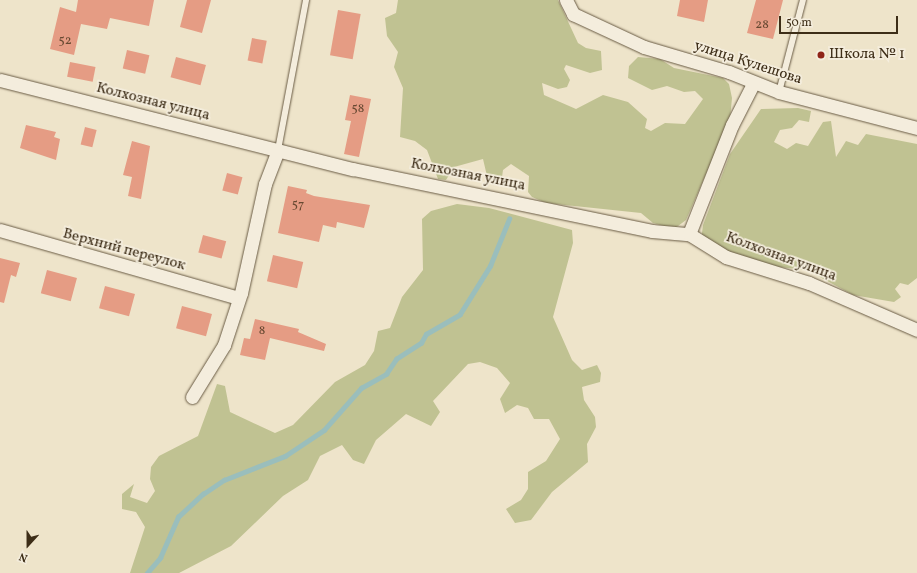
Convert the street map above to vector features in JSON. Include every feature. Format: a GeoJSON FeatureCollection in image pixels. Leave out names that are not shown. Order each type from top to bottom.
{"type":"FeatureCollection","features":[{"type":"Feature","properties":{"kind":"street","name":"улица Кулешова"},"geometry":{"type":"LineString","coordinates":[[566,0],[573,14],[644,47],[728,72],[753,84],[779,92],[917,128]]}},
{"type":"Feature","properties":{"kind":"street","name":"Колхозная улица"},"geometry":{"type":"LineString","coordinates":[[0,80],[278,150],[652,231],[689,234],[726,257],[809,283],[917,330]]}},
{"type":"Feature","properties":{"kind":"street"},"geometry":{"type":"LineString","coordinates":[[689,234],[732,125],[753,84]]}},
{"type":"Feature","properties":{"kind":"street"},"geometry":{"type":"LineString","coordinates":[[192,397],[224,345],[239,298],[265,184],[278,150]]}},
{"type":"Feature","properties":{"kind":"street","name":"Верхний переулок"},"geometry":{"type":"LineString","coordinates":[[0,230],[239,298]]}},
{"type":"Feature","properties":{"kind":"lane"},"geometry":{"type":"LineString","coordinates":[[278,150],[306,0]]}},
{"type":"Feature","properties":{"kind":"lane"},"geometry":{"type":"LineString","coordinates":[[779,92],[803,0]]}},
{"type":"Feature","properties":{"kind":"green space"},"geometry":{"type":"Polygon","coordinates":[[[398,0],[558,0],[578,43],[586,48],[601,51],[602,70],[590,73],[566,65],[564,69],[570,80],[567,87],[558,89],[542,83],[544,95],[576,109],[603,95],[628,102],[647,119],[645,128],[651,131],[665,123],[685,124],[703,99],[695,91],[684,92],[667,86],[652,90],[628,78],[629,66],[638,57],[660,59],[674,68],[723,78],[729,84],[732,98],[730,119],[686,220],[674,229],[653,223],[641,213],[546,203],[532,197],[528,192],[529,176],[511,164],[503,170],[502,177],[494,179],[487,176],[483,159],[454,167],[446,180],[438,179],[427,150],[415,141],[400,137],[403,88],[394,67],[398,52],[387,36],[385,18],[396,13],[398,0]]]}},
{"type":"Feature","properties":{"kind":"green space"},"geometry":{"type":"Polygon","coordinates":[[[798,108],[811,111],[809,122],[799,120],[792,128],[780,130],[774,142],[787,149],[796,143],[808,146],[823,122],[831,121],[836,157],[846,141],[858,145],[866,134],[917,144],[917,278],[908,285],[900,283],[895,289],[901,297],[894,302],[853,295],[807,270],[769,266],[727,253],[701,241],[703,225],[730,154],[761,109],[798,108]]]}},
{"type":"Feature","properties":{"kind":"green space"},"geometry":{"type":"Polygon","coordinates":[[[457,204],[489,208],[572,230],[573,243],[553,317],[572,360],[582,370],[597,365],[601,373],[600,382],[582,387],[584,400],[595,417],[596,427],[587,444],[588,462],[552,492],[531,520],[515,523],[506,509],[521,500],[528,489],[528,472],[546,461],[560,439],[549,419],[534,419],[528,408],[517,405],[505,413],[500,399],[510,383],[497,368],[480,362],[468,364],[433,401],[440,412],[431,426],[406,414],[376,440],[364,464],[353,460],[342,445],[320,456],[308,480],[283,496],[231,546],[179,573],[130,573],[145,527],[136,512],[122,509],[122,494],[134,484],[130,497],[147,503],[155,491],[150,479],[151,467],[159,456],[198,436],[217,384],[225,386],[230,412],[275,433],[293,425],[335,382],[365,365],[374,351],[378,331],[390,328],[402,297],[423,270],[422,219],[431,211],[457,204]]]}},
{"type":"Feature","properties":{"kind":"building"},"geometry":{"type":"Polygon","coordinates":[[[78,0],[154,0],[149,26],[110,18],[107,29],[81,24],[74,55],[50,49],[60,7],[76,12],[78,0]]]}},
{"type":"Feature","properties":{"kind":"building"},"geometry":{"type":"Polygon","coordinates":[[[187,0],[211,0],[202,33],[180,27],[187,0]]]}},
{"type":"Feature","properties":{"kind":"building"},"geometry":{"type":"Polygon","coordinates":[[[680,0],[708,0],[704,22],[677,16],[680,0]]]}},
{"type":"Feature","properties":{"kind":"building"},"geometry":{"type":"Polygon","coordinates":[[[756,0],[783,0],[773,39],[747,33],[756,0]]]}},
{"type":"Feature","properties":{"kind":"building"},"geometry":{"type":"Polygon","coordinates":[[[338,10],[361,14],[353,59],[330,55],[338,10]]]}},
{"type":"Feature","properties":{"kind":"building"},"geometry":{"type":"Polygon","coordinates":[[[252,38],[267,41],[262,63],[248,61],[252,38]]]}},
{"type":"Feature","properties":{"kind":"building"},"geometry":{"type":"Polygon","coordinates":[[[127,50],[149,55],[145,74],[123,69],[127,50]]]}},
{"type":"Feature","properties":{"kind":"building"},"geometry":{"type":"Polygon","coordinates":[[[176,57],[206,65],[201,85],[171,77],[176,57]]]}},
{"type":"Feature","properties":{"kind":"building"},"geometry":{"type":"Polygon","coordinates":[[[70,62],[96,67],[93,82],[67,77],[70,62]]]}},
{"type":"Feature","properties":{"kind":"building"},"geometry":{"type":"Polygon","coordinates":[[[350,95],[371,99],[359,157],[344,154],[351,121],[345,120],[350,95]]]}},
{"type":"Feature","properties":{"kind":"building"},"geometry":{"type":"Polygon","coordinates":[[[26,125],[56,132],[54,137],[60,139],[56,160],[20,148],[26,125]]]}},
{"type":"Feature","properties":{"kind":"building"},"geometry":{"type":"Polygon","coordinates":[[[85,127],[97,130],[92,147],[81,144],[85,127]]]}},
{"type":"Feature","properties":{"kind":"building"},"geometry":{"type":"Polygon","coordinates":[[[132,141],[150,146],[141,199],[128,196],[132,177],[123,175],[132,141]]]}},
{"type":"Feature","properties":{"kind":"building"},"geometry":{"type":"Polygon","coordinates":[[[227,173],[242,177],[238,195],[222,190],[227,173]]]}},
{"type":"Feature","properties":{"kind":"building"},"geometry":{"type":"Polygon","coordinates":[[[288,186],[307,190],[306,193],[314,196],[370,205],[364,228],[337,222],[336,228],[323,225],[319,242],[278,233],[288,186]]]}},
{"type":"Feature","properties":{"kind":"building"},"geometry":{"type":"Polygon","coordinates":[[[203,235],[226,241],[222,259],[198,252],[203,235]]]}},
{"type":"Feature","properties":{"kind":"building"},"geometry":{"type":"Polygon","coordinates":[[[273,255],[303,262],[297,288],[267,281],[273,255]]]}},
{"type":"Feature","properties":{"kind":"building"},"geometry":{"type":"Polygon","coordinates":[[[0,258],[20,263],[16,277],[11,275],[4,303],[0,302],[0,258]]]}},
{"type":"Feature","properties":{"kind":"building"},"geometry":{"type":"Polygon","coordinates":[[[47,270],[77,278],[71,301],[41,293],[47,270]]]}},
{"type":"Feature","properties":{"kind":"building"},"geometry":{"type":"Polygon","coordinates":[[[105,286],[135,294],[129,316],[99,308],[105,286]]]}},
{"type":"Feature","properties":{"kind":"building"},"geometry":{"type":"Polygon","coordinates":[[[182,306],[212,314],[206,336],[176,328],[182,306]]]}},
{"type":"Feature","properties":{"kind":"building"},"geometry":{"type":"Polygon","coordinates":[[[255,319],[299,329],[298,332],[326,344],[324,351],[270,338],[265,360],[240,355],[244,338],[250,339],[255,319]]]}},
{"type":"Feature","properties":{"kind":"waterway"},"geometry":{"type":"LineString","coordinates":[[147,573],[160,558],[178,517],[203,494],[224,480],[285,456],[324,430],[361,388],[386,374],[396,359],[421,343],[426,334],[460,314],[490,266],[509,219]]}},
{"type":"Feature","properties":{"kind":"place","name":"Школа № 1"},"geometry":{"type":"Point","coordinates":[821,55]}}]}
